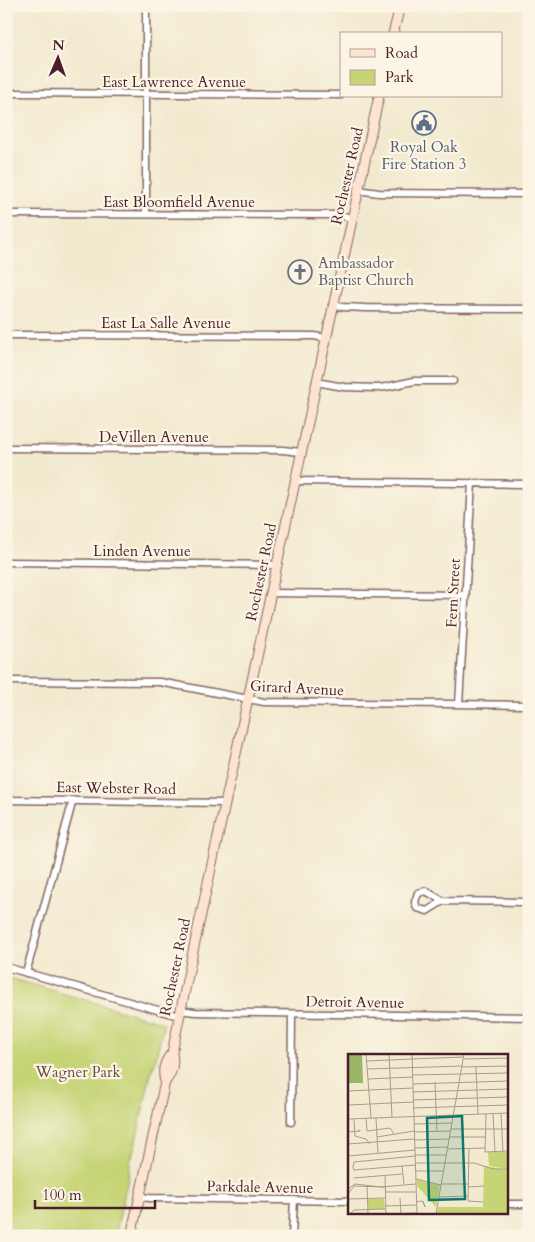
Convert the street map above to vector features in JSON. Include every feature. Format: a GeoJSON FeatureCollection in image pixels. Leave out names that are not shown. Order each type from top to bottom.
{"type":"FeatureCollection","features":[{"type":"Feature","properties":{"kind":"main road"},"geometry":{"type":"LineString","coordinates":[[394,32],[400,6]]}},
{"type":"Feature","properties":{"kind":"main road","name":"Rochester Road"},"geometry":{"type":"LineString","coordinates":[[131,1236],[165,1082],[163,1073],[166,1060],[172,1053],[179,1013],[332,305],[379,98]]}},
{"type":"Feature","properties":{"kind":"street"},"geometry":{"type":"LineString","coordinates":[[146,6],[146,214]]}},
{"type":"Feature","properties":{"kind":"street","name":"East Lawrence Avenue"},"geometry":{"type":"LineString","coordinates":[[6,94],[340,95]]}},
{"type":"Feature","properties":{"kind":"street"},"geometry":{"type":"LineString","coordinates":[[357,190],[379,193],[529,194]]}},
{"type":"Feature","properties":{"kind":"street","name":"East Bloomfield Avenue"},"geometry":{"type":"LineString","coordinates":[[6,214],[340,215],[351,218]]}},
{"type":"Feature","properties":{"kind":"street"},"geometry":{"type":"LineString","coordinates":[[332,305],[358,308],[529,309]]}},
{"type":"Feature","properties":{"kind":"street","name":"East La Salle Avenue"},"geometry":{"type":"LineString","coordinates":[[6,334],[314,336],[326,338]]}},
{"type":"Feature","properties":{"kind":"street"},"geometry":{"type":"LineString","coordinates":[[316,382],[344,387],[377,388],[414,381],[453,381]]}},
{"type":"Feature","properties":{"kind":"street","name":"DeVillen Avenue"},"geometry":{"type":"LineString","coordinates":[[6,448],[283,450],[301,452]]}},
{"type":"Feature","properties":{"kind":"street"},"geometry":{"type":"LineString","coordinates":[[295,481],[529,484]]}},
{"type":"Feature","properties":{"kind":"street","name":"Fern Street"},"geometry":{"type":"LineString","coordinates":[[459,704],[472,483]]}},
{"type":"Feature","properties":{"kind":"street","name":"Linden Avenue"},"geometry":{"type":"LineString","coordinates":[[6,562],[277,565]]}},
{"type":"Feature","properties":{"kind":"street"},"geometry":{"type":"LineString","coordinates":[[270,593],[466,595]]}},
{"type":"Feature","properties":{"kind":"street","name":"Girard Avenue"},"geometry":{"type":"LineString","coordinates":[[6,681],[160,682],[264,702],[529,705]]}},
{"type":"Feature","properties":{"kind":"street","name":"East Webster Road"},"geometry":{"type":"LineString","coordinates":[[6,800],[225,803]]}},
{"type":"Feature","properties":{"kind":"street"},"geometry":{"type":"LineString","coordinates":[[26,973],[73,800]]}},
{"type":"Feature","properties":{"kind":"street"},"geometry":{"type":"LineString","coordinates":[[443,901],[529,902]]}},
{"type":"Feature","properties":{"kind":"street","name":"Detroit Avenue"},"geometry":{"type":"LineString","coordinates":[[6,967],[179,1013],[529,1017]]}},
{"type":"Feature","properties":{"kind":"street"},"geometry":{"type":"LineString","coordinates":[[291,1122],[292,1014]]}},
{"type":"Feature","properties":{"kind":"street","name":"Parkdale Avenue"},"geometry":{"type":"LineString","coordinates":[[140,1196],[150,1198],[348,1201]]}},
{"type":"Feature","properties":{"kind":"street"},"geometry":{"type":"LineString","coordinates":[[292,1236],[294,1200]]}},
{"type":"Feature","properties":{"kind":"street"},"geometry":{"type":"LineString","coordinates":[[508,1204],[529,1204]]}},
{"type":"Feature","properties":{"kind":"green space","name":"Wagner Park"},"geometry":{"type":"Polygon","coordinates":[[[6,977],[164,1023],[130,1162],[115,1236],[6,1236],[6,977]]]}},
{"type":"Feature","properties":{"kind":"place","name":"Royal Oak Fire Station 3"},"geometry":{"type":"Point","coordinates":[424,123]}},
{"type":"Feature","properties":{"kind":"place","name":"Ambassador Baptist Church"},"geometry":{"type":"Point","coordinates":[300,272]}}]}
